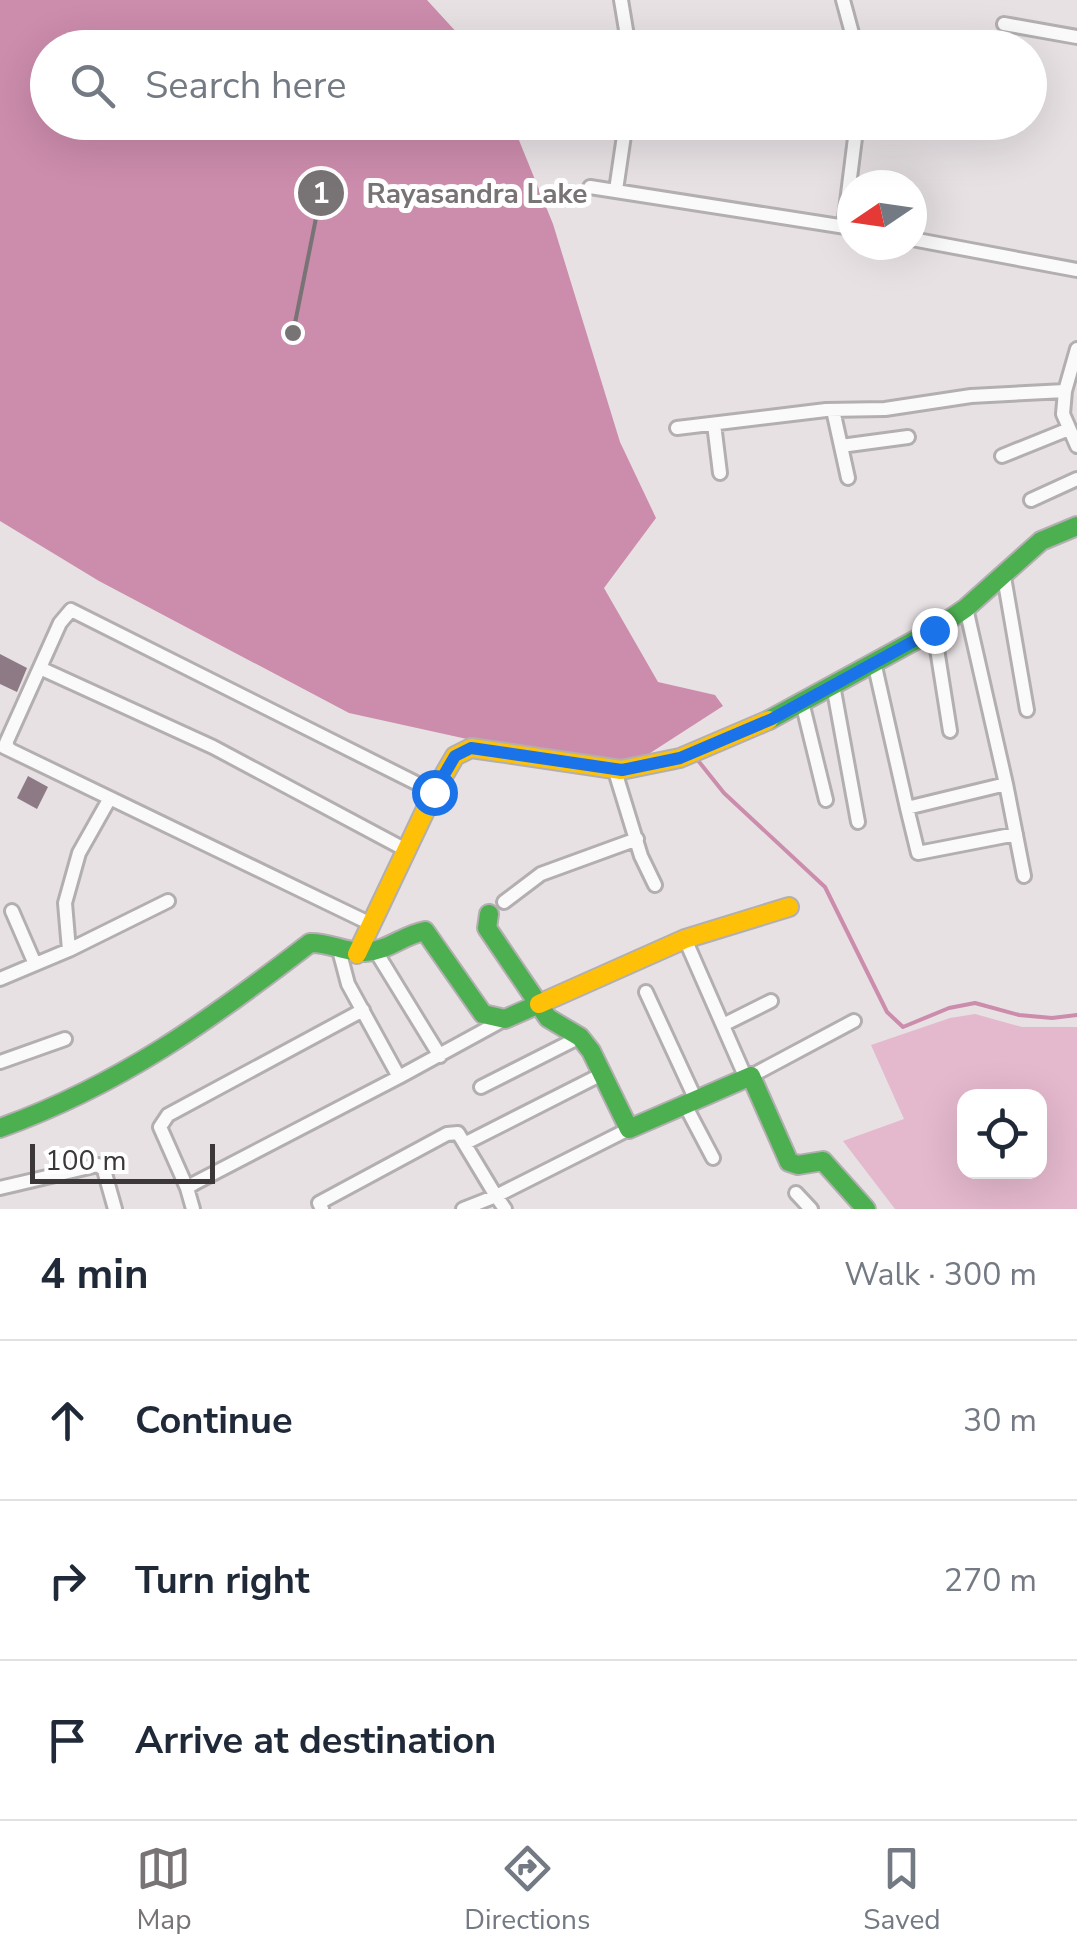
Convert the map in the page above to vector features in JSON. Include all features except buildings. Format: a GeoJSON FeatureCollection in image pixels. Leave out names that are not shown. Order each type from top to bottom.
{"type":"FeatureCollection","features":[{"type":"Feature","properties":{"kind":"street"},"geometry":{"type":"LineString","coordinates":[[621,0],[626,30]]}},
{"type":"Feature","properties":{"kind":"street"},"geometry":{"type":"LineString","coordinates":[[843,0],[851,30]]}},
{"type":"Feature","properties":{"kind":"street"},"geometry":{"type":"LineString","coordinates":[[1004,24],[1038,30]]}},
{"type":"Feature","properties":{"kind":"street"},"geometry":{"type":"LineString","coordinates":[[1047,32],[1077,37]]}},
{"type":"Feature","properties":{"kind":"street"},"geometry":{"type":"LineString","coordinates":[[616,190],[623,140]]}},
{"type":"Feature","properties":{"kind":"street"},"geometry":{"type":"LineString","coordinates":[[853,170],[855,140]]}},
{"type":"Feature","properties":{"kind":"street"},"geometry":{"type":"LineString","coordinates":[[590,187],[837,225]]}},
{"type":"Feature","properties":{"kind":"street"},"geometry":{"type":"LineString","coordinates":[[927,242],[1077,270]]}},
{"type":"Feature","properties":{"kind":"street"},"geometry":{"type":"LineString","coordinates":[[1077,348],[1065,390],[1063,414],[1077,446]]}},
{"type":"Feature","properties":{"kind":"street"},"geometry":{"type":"LineString","coordinates":[[677,428],[971,396],[1065,390]]}},
{"type":"Feature","properties":{"kind":"street"},"geometry":{"type":"LineString","coordinates":[[833,410],[848,478]]}},
{"type":"Feature","properties":{"kind":"street"},"geometry":{"type":"LineString","coordinates":[[714,424],[720,474]]}},
{"type":"Feature","properties":{"kind":"street"},"geometry":{"type":"LineString","coordinates":[[1002,456],[1070,429]]}},
{"type":"Feature","properties":{"kind":"street"},"geometry":{"type":"LineString","coordinates":[[841,446],[908,436]]}},
{"type":"Feature","properties":{"kind":"street"},"geometry":{"type":"LineString","coordinates":[[1031,500],[1077,479]]}},
{"type":"Feature","properties":{"kind":"street"},"geometry":{"type":"LineString","coordinates":[[399,1077],[348,984],[357,951],[455,756],[471,748],[622,770],[680,758],[802,702],[934,630],[966,608],[1041,541],[1077,526]]}},
{"type":"Feature","properties":{"kind":"street"},"geometry":{"type":"LineString","coordinates":[[1004,576],[1027,710]]}},
{"type":"Feature","properties":{"kind":"street"},"geometry":{"type":"LineString","coordinates":[[966,608],[1024,876]]}},
{"type":"Feature","properties":{"kind":"street"},"geometry":{"type":"LineString","coordinates":[[371,924],[4,747],[60,623],[70,610],[434,792]]}},
{"type":"Feature","properties":{"kind":"street"},"geometry":{"type":"LineString","coordinates":[[934,630],[950,731]]}},
{"type":"Feature","properties":{"kind":"street"},"geometry":{"type":"LineString","coordinates":[[874,662],[918,853],[1016,834]]}},
{"type":"Feature","properties":{"kind":"street"},"geometry":{"type":"LineString","coordinates":[[40,668],[212,748],[406,850]]}},
{"type":"Feature","properties":{"kind":"street"},"geometry":{"type":"LineString","coordinates":[[833,685],[858,822]]}},
{"type":"Feature","properties":{"kind":"street"},"geometry":{"type":"LineString","coordinates":[[802,702],[826,800]]}},
{"type":"Feature","properties":{"kind":"street"},"geometry":{"type":"LineString","coordinates":[[614,768],[654,885]]}},
{"type":"Feature","properties":{"kind":"street"},"geometry":{"type":"LineString","coordinates":[[907,808],[1006,784]]}},
{"type":"Feature","properties":{"kind":"street"},"geometry":{"type":"LineString","coordinates":[[69,950],[66,903],[79,853],[110,798]]}},
{"type":"Feature","properties":{"kind":"street"},"geometry":{"type":"LineString","coordinates":[[629,1129],[580,1036],[548,1018],[487,928],[496,908],[541,874],[637,839]]}},
{"type":"Feature","properties":{"kind":"street"},"geometry":{"type":"LineString","coordinates":[[0,979],[168,901]]}},
{"type":"Feature","properties":{"kind":"street"},"geometry":{"type":"LineString","coordinates":[[187,1188],[537,1004],[685,939],[790,907]]}},
{"type":"Feature","properties":{"kind":"street"},"geometry":{"type":"LineString","coordinates":[[12,911],[36,964]]}},
{"type":"Feature","properties":{"kind":"street"},"geometry":{"type":"LineString","coordinates":[[0,1128],[64,1104],[131,1068],[223,1010],[310,943],[324,942],[357,951],[396,945],[412,932],[425,932],[483,1014],[505,1020]]}},
{"type":"Feature","properties":{"kind":"street"},"geometry":{"type":"LineString","coordinates":[[685,939],[789,1162],[798,1165],[823,1161],[866,1209]]}},
{"type":"Feature","properties":{"kind":"street"},"geometry":{"type":"LineString","coordinates":[[357,951],[440,1056]]}},
{"type":"Feature","properties":{"kind":"street"},"geometry":{"type":"LineString","coordinates":[[646,992],[713,1158]]}},
{"type":"Feature","properties":{"kind":"street"},"geometry":{"type":"LineString","coordinates":[[722,1025],[771,1001]]}},
{"type":"Feature","properties":{"kind":"street"},"geometry":{"type":"LineString","coordinates":[[193,1209],[162,1138],[160,1127],[168,1114],[362,1010]]}},
{"type":"Feature","properties":{"kind":"street"},"geometry":{"type":"LineString","coordinates":[[463,1209],[748,1076],[854,1021]]}},
{"type":"Feature","properties":{"kind":"street"},"geometry":{"type":"LineString","coordinates":[[480,1087],[580,1036]]}},
{"type":"Feature","properties":{"kind":"street"},"geometry":{"type":"LineString","coordinates":[[0,1062],[65,1039]]}},
{"type":"Feature","properties":{"kind":"street"},"geometry":{"type":"LineString","coordinates":[[466,1143],[602,1074]]}},
{"type":"Feature","properties":{"kind":"street"},"geometry":{"type":"LineString","coordinates":[[322,1209],[319,1203],[447,1134],[458,1133],[505,1209]]}},
{"type":"Feature","properties":{"kind":"street"},"geometry":{"type":"LineString","coordinates":[[0,1188],[98,1165],[104,1170],[114,1209]]}},
{"type":"Feature","properties":{"kind":"street"},"geometry":{"type":"LineString","coordinates":[[796,1193],[811,1209]]}},
{"type":"Feature","properties":{"kind":"shaded area"},"geometry":{"type":"Polygon","coordinates":[[[0,0],[427,0],[454,30],[30,30],[30,140],[519,140],[553,224],[620,442],[656,518],[604,588],[658,682],[715,695],[723,706],[644,757],[594,767],[349,713],[99,581],[0,521],[0,0]]]}},
{"type":"Feature","properties":{"kind":"shaded area"},"geometry":{"type":"Polygon","coordinates":[[[975,1014],[1022,1027],[1077,1027],[1077,1209],[895,1209],[843,1141],[904,1119],[871,1045],[950,1018],[975,1014]]]}},
{"type":"Feature","properties":{"kind":"waterway"},"geometry":{"type":"LineString","coordinates":[[696,758],[724,793],[825,887],[887,1012],[903,1027],[949,1008],[975,1003],[1019,1015],[1077,1015]]}},
{"type":"Feature","properties":{"kind":"traffic: fast"},"geometry":{"type":"LineString","coordinates":[[769,720],[934,630],[966,608],[1041,541],[1077,526]]}},
{"type":"Feature","properties":{"kind":"traffic: fast"},"geometry":{"type":"LineString","coordinates":[[489,914],[487,928],[548,1018],[580,1037],[591,1051],[629,1129],[751,1076],[789,1162],[798,1165],[823,1161],[866,1209]]}},
{"type":"Feature","properties":{"kind":"traffic: fast"},"geometry":{"type":"LineString","coordinates":[[0,1128],[124,1071],[236,998],[310,943],[365,952],[425,931],[483,1014],[505,1019],[539,1004]]}},
{"type":"Feature","properties":{"kind":"traffic: slow"},"geometry":{"type":"LineString","coordinates":[[357,954],[455,756],[471,748],[621,770],[680,758],[769,720]]}},
{"type":"Feature","properties":{"kind":"traffic: slow"},"geometry":{"type":"LineString","coordinates":[[539,1004],[685,939],[789,907]]}},
{"type":"Feature","properties":{"kind":"place","name":"Rayasandra Lake"},"geometry":{"type":"Point","coordinates":[293,333]}},
{"type":"Feature","properties":{"kind":"route"},"geometry":{"type":"LineString","coordinates":[[434,792],[455,756],[471,748],[622,770],[680,758],[772,719],[934,630]]}}]}
